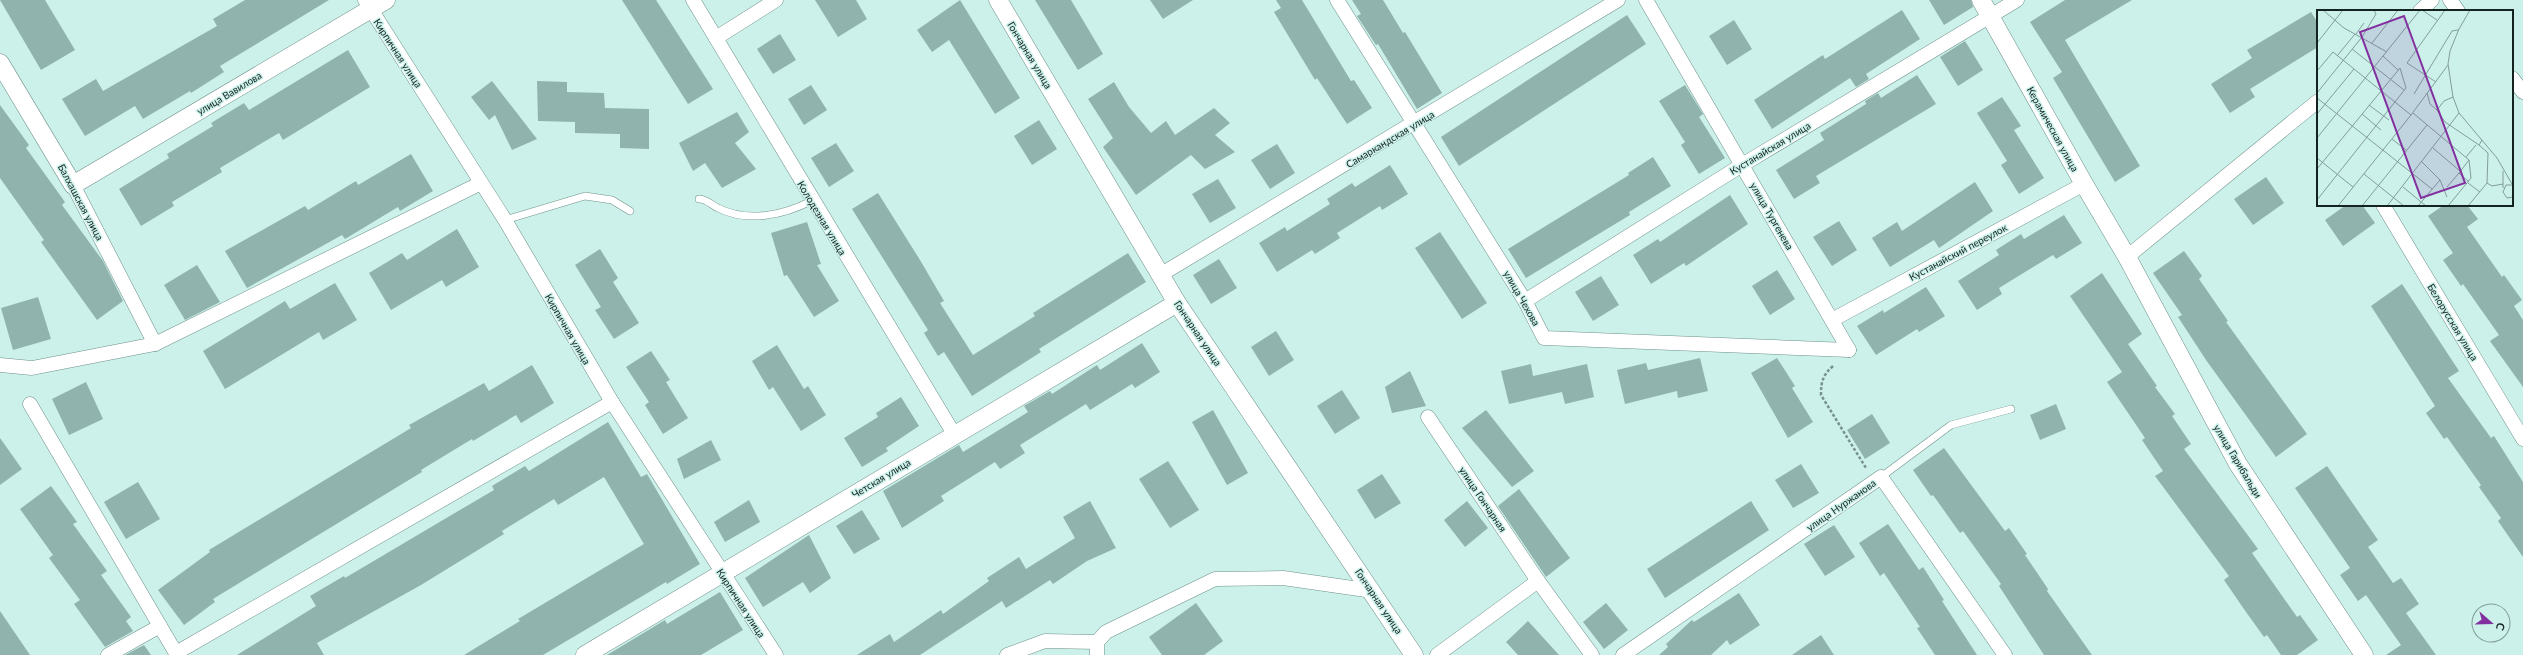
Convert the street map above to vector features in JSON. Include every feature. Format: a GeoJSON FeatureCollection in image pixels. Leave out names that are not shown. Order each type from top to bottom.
{"type":"FeatureCollection","features":[{"type":"Feature","properties":{"kind":"street","name":"улица Вавилова"},"geometry":{"type":"LineString","coordinates":[[73,185],[368,5],[386,0]]}},
{"type":"Feature","properties":{"kind":"street","name":"Колодезная улица"},"geometry":{"type":"LineString","coordinates":[[693,0],[811,201],[954,434]]}},
{"type":"Feature","properties":{"kind":"street"},"geometry":{"type":"LineString","coordinates":[[716,38],[776,0]]}},
{"type":"Feature","properties":{"kind":"street","name":"Гончарная улица"},"geometry":{"type":"LineString","coordinates":[[998,0],[1177,303],[1414,655]]}},
{"type":"Feature","properties":{"kind":"street","name":"улица Чехова"},"geometry":{"type":"LineString","coordinates":[[1337,0],[1525,301],[1544,338],[1849,350]]}},
{"type":"Feature","properties":{"kind":"street","name":"Самаркандская улица"},"geometry":{"type":"LineString","coordinates":[[1160,275],[1414,124],[1618,0]]}},
{"type":"Feature","properties":{"kind":"street","name":"улица Тургенева"},"geometry":{"type":"LineString","coordinates":[[1646,0],[1849,350]]}},
{"type":"Feature","properties":{"kind":"street","name":"Керамическая улица"},"geometry":{"type":"LineString","coordinates":[[1981,0],[2084,184],[2127,257]]}},
{"type":"Feature","properties":{"kind":"street","name":"Кустанайская улица"},"geometry":{"type":"LineString","coordinates":[[1525,301],[1742,165],[2017,0]]}},
{"type":"Feature","properties":{"kind":"street"},"geometry":{"type":"LineString","coordinates":[[2421,10],[2432,0]]}},
{"type":"Feature","properties":{"kind":"street"},"geometry":{"type":"LineString","coordinates":[[2450,0],[2457,10]]}},
{"type":"Feature","properties":{"kind":"street","name":"Кирпичная улица"},"geometry":{"type":"LineString","coordinates":[[368,5],[505,220],[612,402],[722,574],[776,655]]}},
{"type":"Feature","properties":{"kind":"street","name":"Балхашская улица"},"geometry":{"type":"LineString","coordinates":[[0,63],[73,185],[155,344]]}},
{"type":"Feature","properties":{"kind":"street"},"geometry":{"type":"LineString","coordinates":[[2513,79],[2523,92]]}},
{"type":"Feature","properties":{"kind":"street"},"geometry":{"type":"LineString","coordinates":[[2127,257],[2317,102]]}},
{"type":"Feature","properties":{"kind":"street"},"geometry":{"type":"LineString","coordinates":[[0,365],[32,368],[155,344],[481,183]]}},
{"type":"Feature","properties":{"kind":"street","name":"Кустанайский переулок"},"geometry":{"type":"LineString","coordinates":[[1832,320],[2084,184]]}},
{"type":"Feature","properties":{"kind":"street","name":"Белорусская улица"},"geometry":{"type":"LineString","coordinates":[[2384,206],[2523,439]]}},
{"type":"Feature","properties":{"kind":"street","name":"улица Гарибальди"},"geometry":{"type":"LineString","coordinates":[[2127,257],[2238,464],[2364,655]]}},
{"type":"Feature","properties":{"kind":"street","name":"Четская улица"},"geometry":{"type":"LineString","coordinates":[[585,655],[954,434],[1177,303]]}},
{"type":"Feature","properties":{"kind":"street"},"geometry":{"type":"LineString","coordinates":[[30,404],[176,654],[612,402]]}},
{"type":"Feature","properties":{"kind":"street","name":"улица Гончарная"},"geometry":{"type":"LineString","coordinates":[[1428,417],[1538,581],[1592,655]]}},
{"type":"Feature","properties":{"kind":"street","name":"улица Нуржанова"},"geometry":{"type":"LineString","coordinates":[[1624,655],[1878,480],[2005,655]]}},
{"type":"Feature","properties":{"kind":"street"},"geometry":{"type":"LineString","coordinates":[[1006,655],[1045,642],[1097,648],[1106,632],[1215,579],[1283,578],[1372,591]]}},
{"type":"Feature","properties":{"kind":"street"},"geometry":{"type":"LineString","coordinates":[[1437,655],[1538,581]]}},
{"type":"Feature","properties":{"kind":"street"},"geometry":{"type":"LineString","coordinates":[[108,655],[160,626]]}},
{"type":"Feature","properties":{"kind":"lane"},"geometry":{"type":"LineString","coordinates":[[505,220],[584,196],[612,200],[630,211]]}},
{"type":"Feature","properties":{"kind":"lane"},"geometry":{"type":"LineString","coordinates":[[699,199],[704,199],[718,208],[756,218],[796,209],[811,201]]}},
{"type":"Feature","properties":{"kind":"lane"},"geometry":{"type":"LineString","coordinates":[[1878,480],[1951,425],[2011,409]]}},
{"type":"Feature","properties":{"kind":"path"},"geometry":{"type":"LineString","coordinates":[[1849,350],[1824,373],[1821,382],[1821,395],[1878,480]]}},
{"type":"Feature","properties":{"kind":"building"},"geometry":{"type":"Polygon","coordinates":[[[0,0],[45,0],[75,50],[41,70],[0,0]]]}},
{"type":"Feature","properties":{"kind":"building"},"geometry":{"type":"Polygon","coordinates":[[[245,0],[329,0],[220,66],[224,72],[191,93],[190,91],[143,119],[135,106],[85,136],[62,99],[96,79],[103,91],[217,26],[213,19],[245,0]]]}},
{"type":"Feature","properties":{"kind":"building"},"geometry":{"type":"Polygon","coordinates":[[[622,0],[656,0],[713,89],[688,104],[622,0]]]}},
{"type":"Feature","properties":{"kind":"building"},"geometry":{"type":"Polygon","coordinates":[[[815,0],[856,0],[867,19],[838,37],[815,0]]]}},
{"type":"Feature","properties":{"kind":"building"},"geometry":{"type":"Polygon","coordinates":[[[960,0],[1020,98],[995,114],[949,40],[932,52],[917,30],[960,0]]]}},
{"type":"Feature","properties":{"kind":"building"},"geometry":{"type":"Polygon","coordinates":[[[1035,0],[1071,0],[1103,54],[1078,70],[1035,0]]]}},
{"type":"Feature","properties":{"kind":"building"},"geometry":{"type":"Polygon","coordinates":[[[1150,0],[1193,0],[1163,19],[1150,0]]]}},
{"type":"Feature","properties":{"kind":"building"},"geometry":{"type":"Polygon","coordinates":[[[1276,0],[1302,0],[1351,81],[1354,80],[1372,108],[1347,124],[1317,78],[1315,80],[1274,12],[1281,8],[1276,0]]]}},
{"type":"Feature","properties":{"kind":"building"},"geometry":{"type":"Polygon","coordinates":[[[1352,0],[1383,0],[1403,33],[1405,32],[1442,93],[1417,109],[1378,44],[1376,45],[1357,16],[1361,14],[1352,0]]]}},
{"type":"Feature","properties":{"kind":"building"},"geometry":{"type":"Polygon","coordinates":[[[1929,0],[1971,0],[1973,7],[1944,25],[1929,0]]]}},
{"type":"Feature","properties":{"kind":"building"},"geometry":{"type":"Polygon","coordinates":[[[2065,0],[2132,0],[2065,40],[2140,166],[2115,182],[2053,78],[2062,72],[2030,22],[2065,0]]]}},
{"type":"Feature","properties":{"kind":"building"},"geometry":{"type":"Polygon","coordinates":[[[1902,10],[1920,39],[1866,74],[1869,79],[1856,87],[1850,78],[1772,129],[1754,100],[1823,55],[1825,59],[1902,10]]]}},
{"type":"Feature","properties":{"kind":"building"},"geometry":{"type":"Polygon","coordinates":[[[2311,12],[2317,21],[2317,48],[2250,89],[2255,97],[2230,113],[2211,84],[2252,58],[2247,50],[2311,12]]]}},
{"type":"Feature","properties":{"kind":"building"},"geometry":{"type":"Polygon","coordinates":[[[1627,15],[1646,44],[1459,166],[1441,137],[1627,15]]]}},
{"type":"Feature","properties":{"kind":"building"},"geometry":{"type":"Polygon","coordinates":[[[1734,20],[1752,49],[1727,65],[1709,36],[1734,20]]]}},
{"type":"Feature","properties":{"kind":"building"},"geometry":{"type":"Polygon","coordinates":[[[780,34],[796,60],[773,74],[757,49],[780,34]]]}},
{"type":"Feature","properties":{"kind":"building"},"geometry":{"type":"Polygon","coordinates":[[[1965,41],[1983,70],[1958,86],[1940,57],[1965,41]]]}},
{"type":"Feature","properties":{"kind":"building"},"geometry":{"type":"Polygon","coordinates":[[[348,50],[370,87],[283,140],[279,133],[220,168],[222,172],[172,202],[174,206],[141,226],[119,189],[169,158],[167,154],[213,126],[211,123],[244,103],[249,110],[348,50]]]}},
{"type":"Feature","properties":{"kind":"building"},"geometry":{"type":"Polygon","coordinates":[[[1917,75],[1936,104],[1816,176],[1820,183],[1794,199],[1776,170],[1824,140],[1820,133],[1866,104],[1865,101],[1878,93],[1881,98],[1917,75]]]}},
{"type":"Feature","properties":{"kind":"building"},"geometry":{"type":"Polygon","coordinates":[[[492,81],[537,139],[512,150],[495,115],[489,120],[471,97],[492,81]]]}},
{"type":"Feature","properties":{"kind":"building"},"geometry":{"type":"Polygon","coordinates":[[[537,81],[567,82],[567,92],[604,93],[605,108],[649,109],[649,149],[620,148],[620,134],[575,133],[575,122],[538,121],[537,81]]]}},
{"type":"Feature","properties":{"kind":"building"},"geometry":{"type":"Polygon","coordinates":[[[1114,82],[1129,107],[1151,133],[1166,121],[1175,135],[1214,108],[1230,123],[1215,135],[1235,152],[1205,169],[1191,155],[1136,195],[1103,147],[1113,138],[1088,99],[1114,82]]]}},
{"type":"Feature","properties":{"kind":"building"},"geometry":{"type":"Polygon","coordinates":[[[811,85],[827,110],[804,125],[788,99],[811,85]]]}},
{"type":"Feature","properties":{"kind":"building"},"geometry":{"type":"Polygon","coordinates":[[[1685,85],[1703,114],[1699,117],[1725,158],[1699,174],[1681,145],[1685,142],[1659,101],[1685,85]]]}},
{"type":"Feature","properties":{"kind":"building"},"geometry":{"type":"Polygon","coordinates":[[[2002,97],[2021,126],[2014,130],[2044,178],[2019,194],[2001,165],[2007,161],[1977,113],[2002,97]]]}},
{"type":"Feature","properties":{"kind":"building"},"geometry":{"type":"Polygon","coordinates":[[[0,105],[29,145],[26,148],[65,202],[62,205],[103,261],[123,301],[97,320],[41,242],[44,240],[0,178],[0,105]]]}},
{"type":"Feature","properties":{"kind":"building"},"geometry":{"type":"Polygon","coordinates":[[[737,112],[749,132],[735,143],[756,169],[722,188],[705,163],[693,171],[679,143],[737,112]]]}},
{"type":"Feature","properties":{"kind":"building"},"geometry":{"type":"Polygon","coordinates":[[[1039,120],[1057,149],[1032,165],[1014,136],[1039,120]]]}},
{"type":"Feature","properties":{"kind":"building"},"geometry":{"type":"Polygon","coordinates":[[[836,143],[854,171],[829,187],[811,158],[836,143]]]}},
{"type":"Feature","properties":{"kind":"building"},"geometry":{"type":"Polygon","coordinates":[[[1277,144],[1295,173],[1270,189],[1251,160],[1277,144]]]}},
{"type":"Feature","properties":{"kind":"building"},"geometry":{"type":"Polygon","coordinates":[[[411,154],[433,191],[400,211],[398,207],[345,239],[342,235],[247,288],[225,251],[305,206],[308,210],[356,181],[358,185],[411,154]]]}},
{"type":"Feature","properties":{"kind":"building"},"geometry":{"type":"Polygon","coordinates":[[[1653,157],[1671,186],[1629,212],[1630,215],[1526,278],[1508,249],[1629,175],[1628,173],[1653,157]]]}},
{"type":"Feature","properties":{"kind":"building"},"geometry":{"type":"Polygon","coordinates":[[[1390,165],[1408,194],[1382,210],[1380,206],[1337,233],[1340,238],[1315,254],[1312,250],[1277,272],[1259,243],[1285,227],[1287,231],[1330,204],[1327,199],[1352,183],[1355,187],[1390,165]]]}},
{"type":"Feature","properties":{"kind":"building"},"geometry":{"type":"Polygon","coordinates":[[[2266,177],[2284,203],[2253,225],[2234,199],[2266,177]]]}},
{"type":"Feature","properties":{"kind":"building"},"geometry":{"type":"Polygon","coordinates":[[[1218,179],[1236,208],[1210,223],[1192,194],[1218,179]]]}},
{"type":"Feature","properties":{"kind":"building"},"geometry":{"type":"Polygon","coordinates":[[[1975,182],[1993,211],[1939,248],[1934,240],[1890,267],[1872,238],[1897,222],[1902,231],[1975,182]]]}},
{"type":"Feature","properties":{"kind":"building"},"geometry":{"type":"Polygon","coordinates":[[[878,193],[920,260],[944,301],[940,303],[973,355],[1035,316],[1033,313],[1128,253],[1146,282],[1039,349],[1041,352],[972,396],[944,352],[938,356],[924,333],[928,330],[852,209],[878,193]]]}},
{"type":"Feature","properties":{"kind":"building"},"geometry":{"type":"Polygon","coordinates":[[[1730,195],[1748,224],[1686,266],[1684,263],[1651,284],[1633,255],[1658,239],[1660,242],[1730,195]]]}},
{"type":"Feature","properties":{"kind":"building"},"geometry":{"type":"Polygon","coordinates":[[[2345,206],[2363,206],[2375,223],[2343,246],[2325,220],[2345,206]]]}},
{"type":"Feature","properties":{"kind":"building"},"geometry":{"type":"Polygon","coordinates":[[[2443,206],[2468,206],[2478,219],[2467,227],[2502,277],[2504,275],[2522,300],[2514,306],[2523,320],[2523,387],[2490,341],[2499,335],[2463,284],[2461,286],[2443,260],[2453,253],[2428,216],[2443,206]]]}},
{"type":"Feature","properties":{"kind":"building"},"geometry":{"type":"Polygon","coordinates":[[[2064,215],[2082,243],[2056,259],[2053,255],[1999,288],[2002,294],[1977,310],[1958,281],[1999,255],[1996,250],[2021,234],[2024,239],[2064,215]]]}},
{"type":"Feature","properties":{"kind":"building"},"geometry":{"type":"Polygon","coordinates":[[[1839,221],[1857,250],[1832,266],[1813,237],[1839,221]]]}},
{"type":"Feature","properties":{"kind":"building"},"geometry":{"type":"Polygon","coordinates":[[[807,222],[821,264],[817,265],[839,301],[814,317],[787,275],[784,276],[771,233],[807,222]]]}},
{"type":"Feature","properties":{"kind":"building"},"geometry":{"type":"Polygon","coordinates":[[[457,229],[479,267],[446,287],[442,280],[391,310],[369,273],[402,253],[407,260],[457,229]]]}},
{"type":"Feature","properties":{"kind":"building"},"geometry":{"type":"Polygon","coordinates":[[[1440,232],[1487,303],[1462,319],[1415,248],[1440,232]]]}},
{"type":"Feature","properties":{"kind":"building"},"geometry":{"type":"Polygon","coordinates":[[[600,249],[618,278],[613,282],[639,323],[614,339],[595,310],[601,307],[575,265],[600,249]]]}},
{"type":"Feature","properties":{"kind":"building"},"geometry":{"type":"Polygon","coordinates":[[[2184,251],[2202,276],[2199,279],[2228,321],[2226,322],[2307,434],[2276,457],[2206,360],[2178,317],[2182,315],[2153,273],[2184,251]]]}},
{"type":"Feature","properties":{"kind":"building"},"geometry":{"type":"Polygon","coordinates":[[[1219,259],[1237,288],[1211,304],[1193,275],[1219,259]]]}},
{"type":"Feature","properties":{"kind":"building"},"geometry":{"type":"Polygon","coordinates":[[[197,265],[220,302],[185,320],[164,285],[197,265]]]}},
{"type":"Feature","properties":{"kind":"building"},"geometry":{"type":"Polygon","coordinates":[[[1777,270],[1795,299],[1770,315],[1752,286],[1777,270]]]}},
{"type":"Feature","properties":{"kind":"building"},"geometry":{"type":"Polygon","coordinates":[[[2102,273],[2142,334],[2128,344],[2157,386],[2155,387],[2175,414],[2172,416],[2191,444],[2184,449],[2258,549],[2252,553],[2297,617],[2300,615],[2318,640],[2297,655],[2281,655],[2267,635],[2264,637],[2246,612],[2224,580],[2229,576],[2155,476],[2163,471],[2142,440],[2145,438],[2107,382],[2122,372],[2070,296],[2102,273]]]}},
{"type":"Feature","properties":{"kind":"building"},"geometry":{"type":"Polygon","coordinates":[[[1601,276],[1619,305],[1593,321],[1575,292],[1601,276]]]}},
{"type":"Feature","properties":{"kind":"building"},"geometry":{"type":"Polygon","coordinates":[[[335,283],[357,320],[323,340],[319,332],[225,389],[203,351],[285,301],[290,309],[335,283]]]}},
{"type":"Feature","properties":{"kind":"building"},"geometry":{"type":"Polygon","coordinates":[[[2402,284],[2459,371],[2448,378],[2491,438],[2494,436],[2523,482],[2523,557],[2498,521],[2501,518],[2479,487],[2481,485],[2447,437],[2444,439],[2426,413],[2435,406],[2371,306],[2402,284]]]}},
{"type":"Feature","properties":{"kind":"building"},"geometry":{"type":"Polygon","coordinates":[[[1926,287],[1945,316],[1919,332],[1917,329],[1876,355],[1857,326],[1883,310],[1884,313],[1926,287]]]}},
{"type":"Feature","properties":{"kind":"building"},"geometry":{"type":"Polygon","coordinates":[[[38,297],[51,339],[13,350],[1,308],[38,297]]]}},
{"type":"Feature","properties":{"kind":"building"},"geometry":{"type":"Polygon","coordinates":[[[1276,331],[1294,360],[1269,376],[1251,347],[1276,331]]]}},
{"type":"Feature","properties":{"kind":"building"},"geometry":{"type":"Polygon","coordinates":[[[1142,343],[1160,372],[1135,388],[1132,384],[1090,410],[1086,404],[1020,445],[1025,453],[1000,469],[995,462],[941,496],[944,501],[902,528],[883,491],[959,445],[963,452],[1028,412],[1024,406],[1050,391],[1052,394],[1097,365],[1100,370],[1142,343]]]}},
{"type":"Feature","properties":{"kind":"building"},"geometry":{"type":"Polygon","coordinates":[[[777,345],[804,389],[808,386],[826,415],[801,431],[773,387],[769,390],[752,361],[777,345]]]}},
{"type":"Feature","properties":{"kind":"building"},"geometry":{"type":"Polygon","coordinates":[[[651,351],[670,380],[666,382],[688,418],[663,434],[645,405],[649,402],[626,367],[651,351]]]}},
{"type":"Feature","properties":{"kind":"building"},"geometry":{"type":"Polygon","coordinates":[[[1700,358],[1708,391],[1678,398],[1677,391],[1625,404],[1617,370],[1646,363],[1648,370],[1700,358]]]}},
{"type":"Feature","properties":{"kind":"building"},"geometry":{"type":"Polygon","coordinates":[[[1777,358],[1795,386],[1792,388],[1813,422],[1788,438],[1751,373],[1777,358]]]}},
{"type":"Feature","properties":{"kind":"building"},"geometry":{"type":"Polygon","coordinates":[[[1531,364],[1533,376],[1587,364],[1594,397],[1565,404],[1562,392],[1509,404],[1501,371],[1531,364]]]}},
{"type":"Feature","properties":{"kind":"building"},"geometry":{"type":"Polygon","coordinates":[[[532,365],[554,403],[521,423],[516,415],[473,441],[472,439],[421,470],[422,472],[213,599],[215,602],[184,625],[158,590],[210,552],[209,550],[411,428],[409,425],[484,383],[489,391],[532,365]]]}},
{"type":"Feature","properties":{"kind":"building"},"geometry":{"type":"Polygon","coordinates":[[[1410,371],[1426,406],[1392,413],[1385,387],[1410,371]]]}},
{"type":"Feature","properties":{"kind":"building"},"geometry":{"type":"Polygon","coordinates":[[[86,382],[103,419],[69,435],[52,399],[86,382]]]}},
{"type":"Feature","properties":{"kind":"building"},"geometry":{"type":"Polygon","coordinates":[[[1342,390],[1360,418],[1335,434],[1317,406],[1342,390]]]}},
{"type":"Feature","properties":{"kind":"building"},"geometry":{"type":"Polygon","coordinates":[[[901,397],[919,426],[886,448],[888,451],[862,467],[844,438],[878,417],[876,413],[901,397]]]}},
{"type":"Feature","properties":{"kind":"building"},"geometry":{"type":"Polygon","coordinates":[[[2056,404],[2066,429],[2040,440],[2030,415],[2056,404]]]}},
{"type":"Feature","properties":{"kind":"building"},"geometry":{"type":"Polygon","coordinates":[[[1213,410],[1248,473],[1227,485],[1192,422],[1213,410]]]}},
{"type":"Feature","properties":{"kind":"building"},"geometry":{"type":"Polygon","coordinates":[[[1486,410],[1534,471],[1512,487],[1462,428],[1486,410]]]}},
{"type":"Feature","properties":{"kind":"building"},"geometry":{"type":"Polygon","coordinates":[[[1872,414],[1890,443],[1865,459],[1847,430],[1872,414]]]}},
{"type":"Feature","properties":{"kind":"building"},"geometry":{"type":"Polygon","coordinates":[[[608,422],[641,477],[647,474],[700,564],[667,584],[666,582],[543,655],[464,655],[520,621],[518,619],[644,544],[604,477],[558,505],[554,499],[502,531],[504,534],[421,585],[317,643],[324,655],[237,655],[316,606],[310,596],[344,576],[345,578],[494,490],[492,486],[525,466],[529,471],[608,422]]]}},
{"type":"Feature","properties":{"kind":"building"},"geometry":{"type":"Polygon","coordinates":[[[0,438],[22,469],[0,485],[0,438]]]}},
{"type":"Feature","properties":{"kind":"building"},"geometry":{"type":"Polygon","coordinates":[[[711,440],[721,460],[684,479],[677,459],[711,440]]]}},
{"type":"Feature","properties":{"kind":"building"},"geometry":{"type":"Polygon","coordinates":[[[1944,448],[2005,531],[2009,528],[2027,554],[2025,555],[2048,589],[2047,591],[2092,655],[2044,655],[1999,586],[2001,584],[1963,531],[1960,533],[1913,470],[1944,448]]]}},
{"type":"Feature","properties":{"kind":"building"},"geometry":{"type":"Polygon","coordinates":[[[1168,461],[1199,510],[1170,528],[1139,479],[1168,461]]]}},
{"type":"Feature","properties":{"kind":"building"},"geometry":{"type":"Polygon","coordinates":[[[1801,464],[1819,493],[1793,508],[1775,480],[1801,464]]]}},
{"type":"Feature","properties":{"kind":"building"},"geometry":{"type":"Polygon","coordinates":[[[2327,466],[2378,540],[2368,547],[2393,583],[2401,578],[2419,604],[2406,613],[2436,655],[2386,655],[2401,645],[2366,595],[2358,601],[2340,575],[2350,568],[2295,488],[2327,466]]]}},
{"type":"Feature","properties":{"kind":"building"},"geometry":{"type":"Polygon","coordinates":[[[1382,474],[1401,503],[1375,519],[1357,490],[1382,474]]]}},
{"type":"Feature","properties":{"kind":"building"},"geometry":{"type":"Polygon","coordinates":[[[138,482],[160,519],[126,539],[104,502],[138,482]]]}},
{"type":"Feature","properties":{"kind":"building"},"geometry":{"type":"Polygon","coordinates":[[[51,486],[77,522],[73,524],[107,571],[101,575],[131,617],[126,621],[133,631],[105,647],[74,604],[80,600],[49,558],[53,555],[20,509],[51,486]]]}},
{"type":"Feature","properties":{"kind":"building"},"geometry":{"type":"Polygon","coordinates":[[[1519,489],[1570,558],[1546,577],[1498,506],[1519,489]]]}},
{"type":"Feature","properties":{"kind":"building"},"geometry":{"type":"Polygon","coordinates":[[[749,500],[760,522],[725,542],[714,522],[749,500]]]}},
{"type":"Feature","properties":{"kind":"building"},"geometry":{"type":"Polygon","coordinates":[[[1090,501],[1116,548],[1087,561],[1053,584],[1050,580],[1006,608],[1002,601],[920,655],[857,655],[890,634],[894,642],[941,610],[943,614],[989,581],[987,578],[1019,557],[1026,569],[1075,538],[1063,517],[1090,501]]]}},
{"type":"Feature","properties":{"kind":"building"},"geometry":{"type":"Polygon","coordinates":[[[1467,501],[1488,528],[1465,547],[1444,520],[1467,501]]]}},
{"type":"Feature","properties":{"kind":"building"},"geometry":{"type":"Polygon","coordinates":[[[1751,501],[1769,530],[1665,598],[1647,569],[1751,501]]]}},
{"type":"Feature","properties":{"kind":"building"},"geometry":{"type":"Polygon","coordinates":[[[862,510],[880,539],[854,554],[836,526],[862,510]]]}},
{"type":"Feature","properties":{"kind":"building"},"geometry":{"type":"Polygon","coordinates":[[[1888,524],[1919,570],[1923,567],[1944,600],[1942,601],[1977,655],[1935,655],[1917,628],[1920,627],[1884,573],[1880,576],[1859,543],[1888,524]]]}},
{"type":"Feature","properties":{"kind":"building"},"geometry":{"type":"Polygon","coordinates":[[[1834,525],[1855,557],[1825,576],[1804,544],[1834,525]]]}},
{"type":"Feature","properties":{"kind":"building"},"geometry":{"type":"Polygon","coordinates":[[[809,535],[831,578],[810,593],[803,582],[763,607],[745,578],[809,535]]]}},
{"type":"Feature","properties":{"kind":"building"},"geometry":{"type":"Polygon","coordinates":[[[720,592],[743,630],[701,655],[607,655],[665,620],[667,624],[720,592]]]}},
{"type":"Feature","properties":{"kind":"building"},"geometry":{"type":"Polygon","coordinates":[[[1739,593],[1760,625],[1730,645],[1727,640],[1711,655],[1659,655],[1668,647],[1666,644],[1692,620],[1694,622],[1739,593]]]}},
{"type":"Feature","properties":{"kind":"building"},"geometry":{"type":"Polygon","coordinates":[[[1196,603],[1223,641],[1204,655],[1162,655],[1149,637],[1196,603]]]}},
{"type":"Feature","properties":{"kind":"building"},"geometry":{"type":"Polygon","coordinates":[[[1606,603],[1628,630],[1604,649],[1583,622],[1606,603]]]}},
{"type":"Feature","properties":{"kind":"building"},"geometry":{"type":"Polygon","coordinates":[[[0,611],[30,655],[0,655],[0,611]]]}},
{"type":"Feature","properties":{"kind":"building"},"geometry":{"type":"Polygon","coordinates":[[[1528,621],[1559,655],[1518,655],[1506,642],[1528,621]]]}},
{"type":"Feature","properties":{"kind":"building"},"geometry":{"type":"Polygon","coordinates":[[[1821,635],[1834,655],[1792,655],[1821,635]]]}},
{"type":"Feature","properties":{"kind":"building"},"geometry":{"type":"Polygon","coordinates":[[[144,645],[151,655],[125,655],[144,645]]]}}]}
